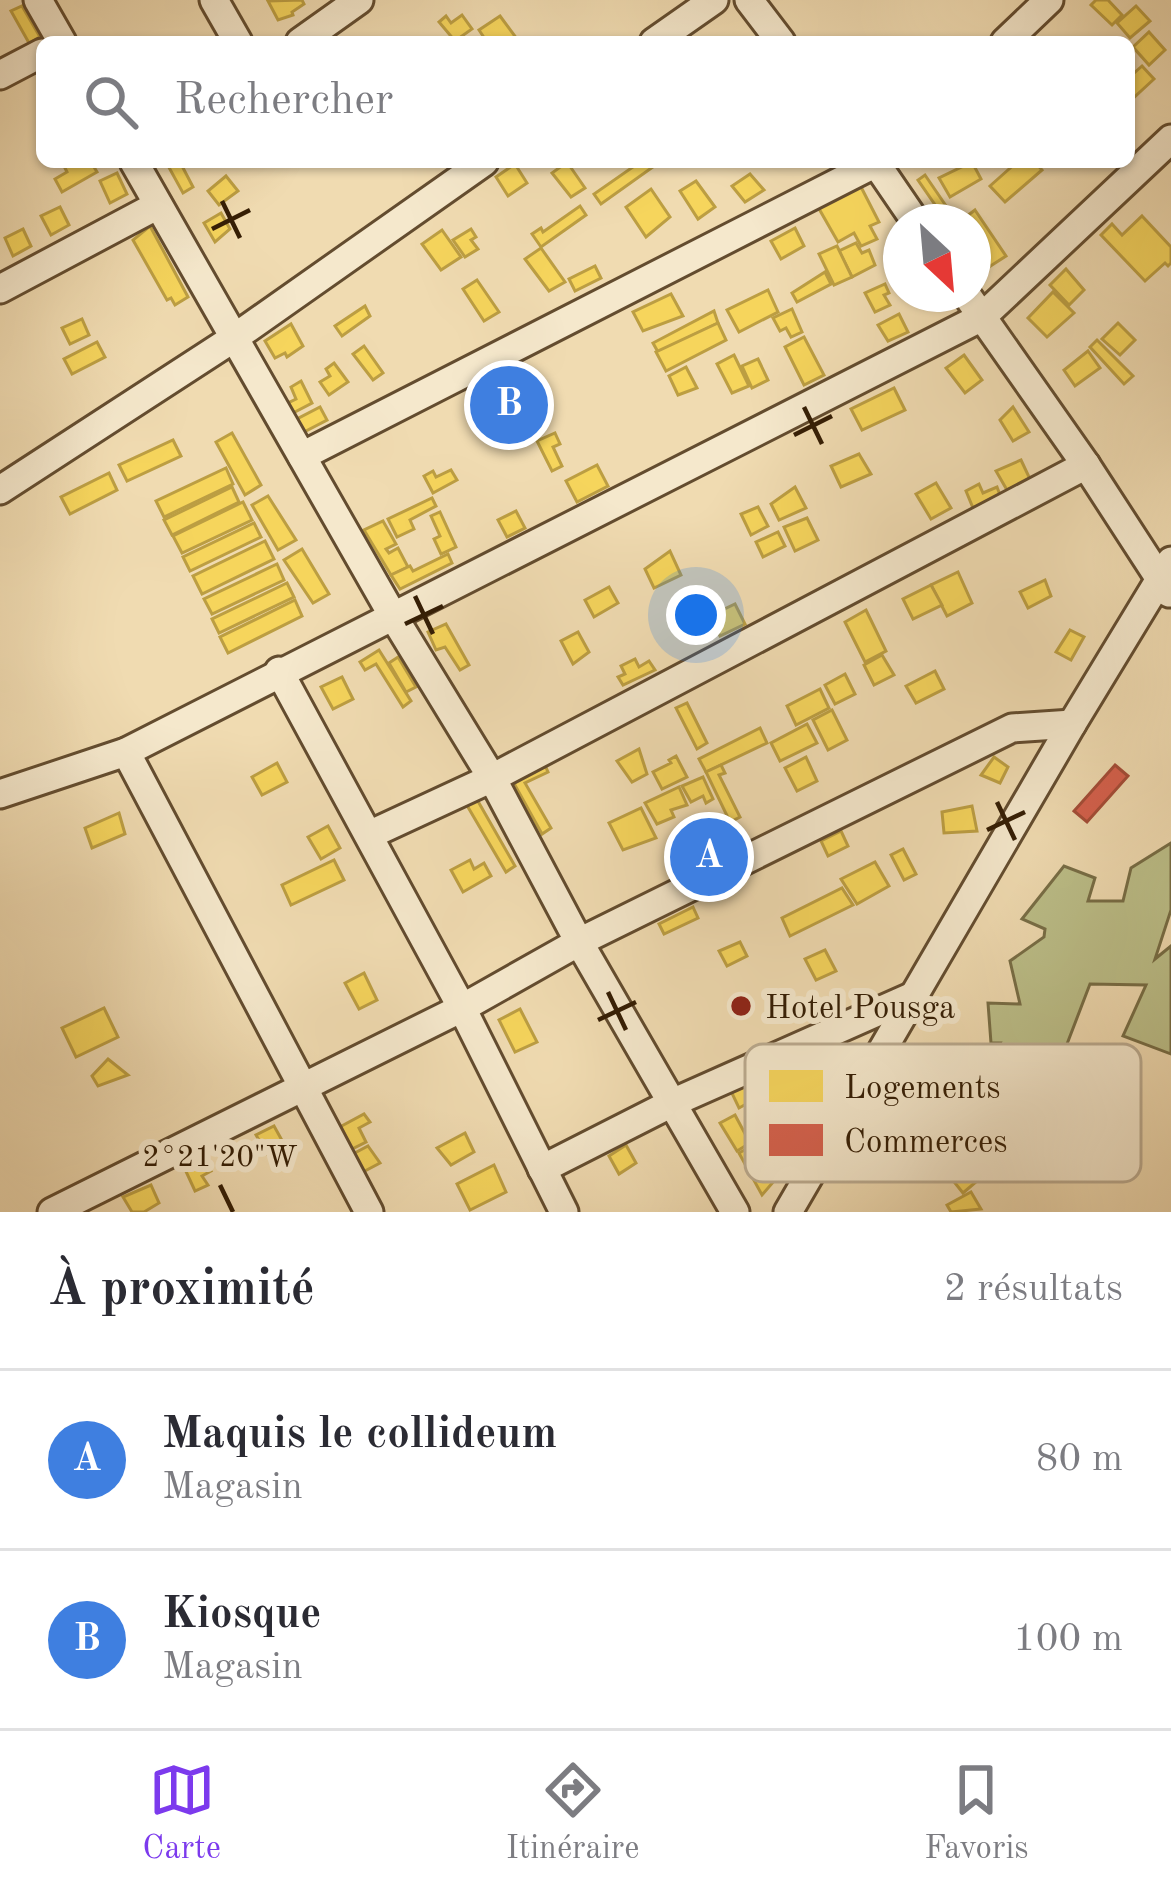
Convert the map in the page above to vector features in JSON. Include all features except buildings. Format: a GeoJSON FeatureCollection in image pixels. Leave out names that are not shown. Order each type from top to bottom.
{"type":"FeatureCollection","features":[{"type":"Feature","properties":{"kind":"street"},"geometry":{"type":"LineString","coordinates":[[38,0],[59,36]]}},
{"type":"Feature","properties":{"kind":"street"},"geometry":{"type":"LineString","coordinates":[[214,0],[235,36]]}},
{"type":"Feature","properties":{"kind":"street"},"geometry":{"type":"LineString","coordinates":[[308,36],[359,0]]}},
{"type":"Feature","properties":{"kind":"street"},"geometry":{"type":"LineString","coordinates":[[663,36],[714,0]]}},
{"type":"Feature","properties":{"kind":"street"},"geometry":{"type":"LineString","coordinates":[[748,0],[776,36]]}},
{"type":"Feature","properties":{"kind":"street"},"geometry":{"type":"LineString","coordinates":[[1010,36],[1049,0]]}},
{"type":"Feature","properties":{"kind":"street"},"geometry":{"type":"LineString","coordinates":[[0,75],[36,56]]}},
{"type":"Feature","properties":{"kind":"street"},"geometry":{"type":"LineString","coordinates":[[991,291],[1171,139]]}},
{"type":"Feature","properties":{"kind":"street"},"geometry":{"type":"LineString","coordinates":[[137,168],[393,616],[492,778],[579,942],[735,1212]]}},
{"type":"Feature","properties":{"kind":"street"},"geometry":{"type":"LineString","coordinates":[[0,490],[234,338],[475,168]]}},
{"type":"Feature","properties":{"kind":"street"},"geometry":{"type":"LineString","coordinates":[[302,456],[864,168]]}},
{"type":"Feature","properties":{"kind":"street"},"geometry":{"type":"LineString","coordinates":[[880,168],[904,204]]}},
{"type":"Feature","properties":{"kind":"street"},"geometry":{"type":"LineString","coordinates":[[0,289],[158,205]]}},
{"type":"Feature","properties":{"kind":"street"},"geometry":{"type":"LineString","coordinates":[[0,794],[126,752],[393,616],[961,312]]}},
{"type":"Feature","properties":{"kind":"street"},"geometry":{"type":"LineString","coordinates":[[979,312],[1167,580]]}},
{"type":"Feature","properties":{"kind":"street"},"geometry":{"type":"LineString","coordinates":[[369,835],[492,778],[1086,465]]}},
{"type":"Feature","properties":{"kind":"street"},"geometry":{"type":"LineString","coordinates":[[886,1044],[1072,724],[1167,580]]}},
{"type":"Feature","properties":{"kind":"street"},"geometry":{"type":"LineString","coordinates":[[890,1044],[1167,580]]}},
{"type":"Feature","properties":{"kind":"street"},"geometry":{"type":"LineString","coordinates":[[280,671],[462,1008],[564,1212]]}},
{"type":"Feature","properties":{"kind":"street"},"geometry":{"type":"LineString","coordinates":[[52,1212],[462,1008],[579,942],[1012,728],[1072,724]]}},
{"type":"Feature","properties":{"kind":"street"},"geometry":{"type":"LineString","coordinates":[[126,752],[369,1212]]}},
{"type":"Feature","properties":{"kind":"street"},"geometry":{"type":"LineString","coordinates":[[805,1044],[913,996]]}},
{"type":"Feature","properties":{"kind":"street"},"geometry":{"type":"LineString","coordinates":[[542,1169],[745,1071]]}},
{"type":"Feature","properties":{"kind":"street"},"geometry":{"type":"LineString","coordinates":[[790,1212],[807,1182]]}},
{"type":"Feature","properties":{"kind":"street"},"geometry":{"type":"LineString","coordinates":[[790,1212],[808,1182]]}},
{"type":"Feature","properties":{"kind":"green space"},"geometry":{"type":"Polygon","coordinates":[[[1171,843],[1171,910],[1155,959],[1171,946],[1171,1054],[1123,1036],[1146,985],[1090,984],[1067,1044],[991,1043],[988,1003],[1020,1004],[1010,961],[1044,937],[1045,929],[1022,919],[1064,866],[1095,878],[1088,901],[1123,901],[1131,868],[1171,843]]]}},
{"type":"Feature","properties":{"kind":"place","name":"Kiosque"},"geometry":{"type":"Point","coordinates":[509,405]}},
{"type":"Feature","properties":{"kind":"place","name":"Maquis le collideum"},"geometry":{"type":"Point","coordinates":[709,857]}},
{"type":"Feature","properties":{"kind":"place","name":"Hotel Pousga"},"geometry":{"type":"Point","coordinates":[741,1006]}}]}
